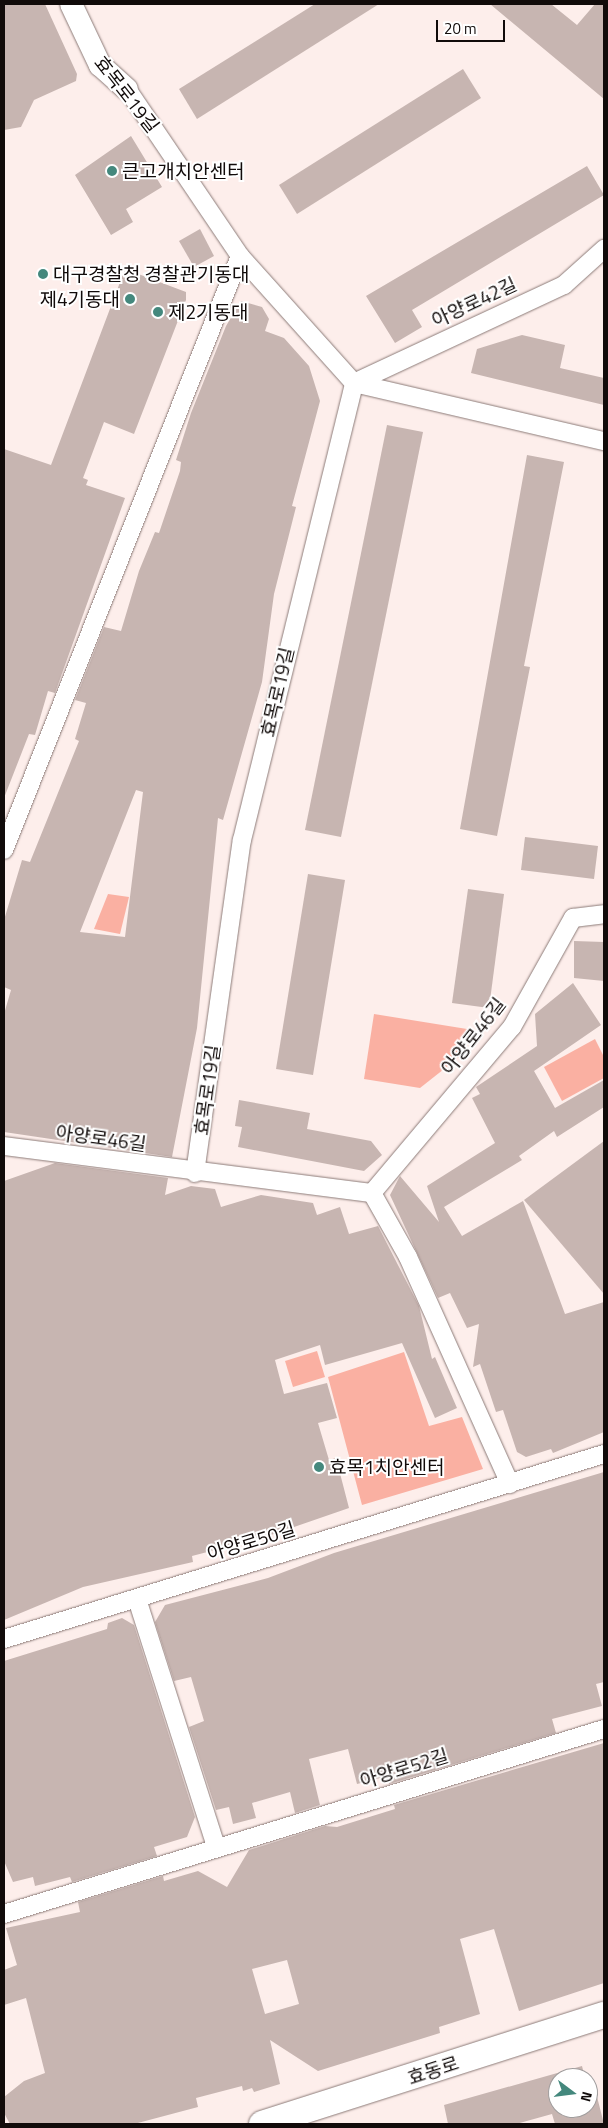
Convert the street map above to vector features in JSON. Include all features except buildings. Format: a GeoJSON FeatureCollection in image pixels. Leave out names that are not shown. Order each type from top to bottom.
{"type":"FeatureCollection","features":[{"type":"Feature","properties":{"kind":"main road","name":"효동로"},"geometry":{"type":"LineString","coordinates":[[262,2124],[308,2118],[604,2015]]}},
{"type":"Feature","properties":{"kind":"street","name":"효목로19길"},"geometry":{"type":"LineString","coordinates":[[71,4],[100,65],[127,88],[240,256],[343,366],[354,383],[242,840],[195,1173]]}},
{"type":"Feature","properties":{"kind":"street","name":"아양로42길"},"geometry":{"type":"LineString","coordinates":[[354,383],[564,285],[604,249]]}},
{"type":"Feature","properties":{"kind":"street"},"geometry":{"type":"LineString","coordinates":[[4,850],[240,256]]}},
{"type":"Feature","properties":{"kind":"street"},"geometry":{"type":"LineString","coordinates":[[354,383],[604,441]]}},
{"type":"Feature","properties":{"kind":"street","name":"아양로46길"},"geometry":{"type":"LineString","coordinates":[[4,1146],[195,1173],[372,1194],[512,1027],[573,918],[604,914]]}},
{"type":"Feature","properties":{"kind":"street"},"geometry":{"type":"LineString","coordinates":[[372,1194],[408,1257],[510,1484]]}},
{"type":"Feature","properties":{"kind":"street","name":"아양로50길"},"geometry":{"type":"LineString","coordinates":[[4,1639],[604,1454]]}},
{"type":"Feature","properties":{"kind":"street"},"geometry":{"type":"LineString","coordinates":[[138,1599],[216,1846]]}},
{"type":"Feature","properties":{"kind":"street","name":"아양로52길"},"geometry":{"type":"LineString","coordinates":[[4,1914],[216,1846],[604,1729]]}},
{"type":"Feature","properties":{"kind":"shaded area"},"geometry":{"type":"Polygon","coordinates":[[[108,894],[129,897],[120,934],[94,929],[108,894]]]}},
{"type":"Feature","properties":{"kind":"shaded area"},"geometry":{"type":"Polygon","coordinates":[[[374,1014],[467,1029],[463,1054],[420,1088],[364,1079],[374,1014]]]}},
{"type":"Feature","properties":{"kind":"shaded area"},"geometry":{"type":"Polygon","coordinates":[[[595,1039],[604,1057],[604,1078],[562,1101],[544,1067],[595,1039]]]}},
{"type":"Feature","properties":{"kind":"shaded area"},"geometry":{"type":"Polygon","coordinates":[[[317,1351],[325,1377],[293,1387],[285,1361],[317,1351]]]}},
{"type":"Feature","properties":{"kind":"shaded area"},"geometry":{"type":"Polygon","coordinates":[[[404,1352],[429,1426],[462,1417],[483,1469],[362,1505],[328,1377],[404,1352]]]}},
{"type":"Feature","properties":{"kind":"place","name":"큰고개치안센터"},"geometry":{"type":"Point","coordinates":[112,171]}},
{"type":"Feature","properties":{"kind":"place","name":"대구경찰청 경찰관기동대"},"geometry":{"type":"Point","coordinates":[43,274]}},
{"type":"Feature","properties":{"kind":"place","name":"제4기동대"},"geometry":{"type":"Point","coordinates":[130,299]}},
{"type":"Feature","properties":{"kind":"place","name":"제2기동대"},"geometry":{"type":"Point","coordinates":[158,312]}},
{"type":"Feature","properties":{"kind":"place","name":"효목1치안센터"},"geometry":{"type":"Point","coordinates":[319,1467]}}]}
